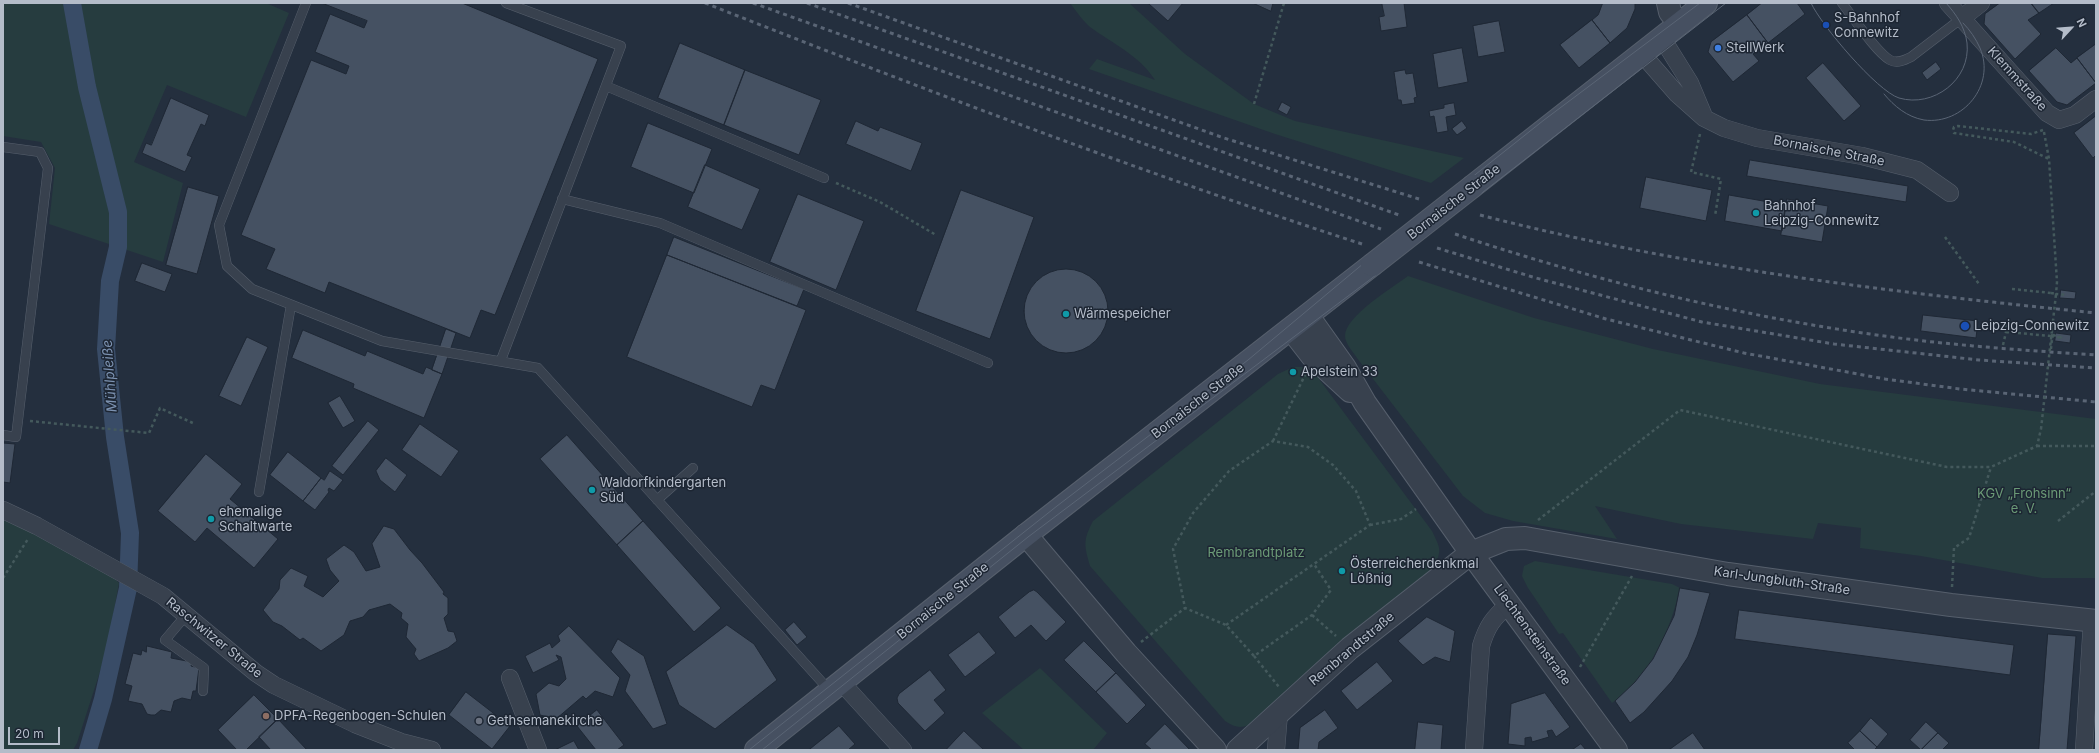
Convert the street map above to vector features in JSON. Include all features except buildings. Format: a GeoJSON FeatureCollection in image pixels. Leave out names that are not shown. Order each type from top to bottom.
{"type":"FeatureCollection","features":[{"type":"Feature","properties":{"kind":"main road","name":"Bornaische Straße"},"geometry":{"type":"LineString","coordinates":[[756,750],[1026,535],[1642,54],[1679,24],[1698,6]]}},
{"type":"Feature","properties":{"kind":"street"},"geometry":{"type":"LineString","coordinates":[[1668,3],[1670,12],[1679,24]]}},
{"type":"Feature","properties":{"kind":"street","name":"Klemmstraße"},"geometry":{"type":"LineString","coordinates":[[1948,3],[2047,113],[2059,120],[2075,115],[2096,99]]}},
{"type":"Feature","properties":{"kind":"street"},"geometry":{"type":"LineString","coordinates":[[1962,18],[1981,3]]}},
{"type":"Feature","properties":{"kind":"street"},"geometry":{"type":"LineString","coordinates":[[1662,38],[1690,83],[1703,124]]}},
{"type":"Feature","properties":{"kind":"street","name":"Bornaische Straße"},"geometry":{"type":"LineString","coordinates":[[1642,54],[1703,124],[1724,128],[1757,138],[1862,156],[1917,170],[1950,193]]}},
{"type":"Feature","properties":{"kind":"street","name":"Liechtensteinstraße"},"geometry":{"type":"LineString","coordinates":[[1308,316],[1345,368],[1365,403],[1471,553],[1616,750]]}},
{"type":"Feature","properties":{"kind":"street","name":"Liechtensteinstraße"},"geometry":{"type":"LineString","coordinates":[[1291,329],[1312,356],[1346,388],[1365,403]]}},
{"type":"Feature","properties":{"kind":"street","name":"Raschwitzer Straße"},"geometry":{"type":"LineString","coordinates":[[3,510],[37,526],[149,587],[254,663],[274,685],[355,724],[401,742],[432,750]]}},
{"type":"Feature","properties":{"kind":"street"},"geometry":{"type":"LineString","coordinates":[[1026,535],[1126,653],[1215,750]]}},
{"type":"Feature","properties":{"kind":"street","name":"Karl-Jungbluth-Straße"},"geometry":{"type":"LineString","coordinates":[[1471,553],[1506,539],[1525,538],[1640,560],[1728,574],[1951,605],[2094,621]]}},
{"type":"Feature","properties":{"kind":"street","name":"Rembrandtstraße"},"geometry":{"type":"LineString","coordinates":[[1238,750],[1350,648],[1471,553]]}},
{"type":"Feature","properties":{"kind":"street"},"geometry":{"type":"LineString","coordinates":[[1474,750],[1481,646],[1486,631],[1492,620],[1509,604]]}},
{"type":"Feature","properties":{"kind":"street"},"geometry":{"type":"LineString","coordinates":[[2084,750],[2091,714],[2094,621]]}},
{"type":"Feature","properties":{"kind":"street"},"geometry":{"type":"LineString","coordinates":[[510,678],[538,750]]}},
{"type":"Feature","properties":{"kind":"street"},"geometry":{"type":"LineString","coordinates":[[835,687],[903,750]]}},
{"type":"Feature","properties":{"kind":"street"},"geometry":{"type":"LineString","coordinates":[[1276,750],[1285,707]]}},
{"type":"Feature","properties":{"kind":"lane"},"geometry":{"type":"LineString","coordinates":[[306,3],[219,225],[227,266],[252,289],[382,341],[501,360],[538,368],[657,500],[835,687]]}},
{"type":"Feature","properties":{"kind":"lane"},"geometry":{"type":"LineString","coordinates":[[501,360],[621,46],[506,3]]}},
{"type":"Feature","properties":{"kind":"lane"},"geometry":{"type":"LineString","coordinates":[[1842,3],[1881,53],[1891,61],[1902,61],[1911,57],[1962,18]]}},
{"type":"Feature","properties":{"kind":"lane"},"geometry":{"type":"LineString","coordinates":[[606,86],[824,178]]}},
{"type":"Feature","properties":{"kind":"lane"},"geometry":{"type":"LineString","coordinates":[[3,147],[40,152],[48,168],[16,436],[3,435]]}},
{"type":"Feature","properties":{"kind":"lane"},"geometry":{"type":"LineString","coordinates":[[562,199],[660,223],[988,363]]}},
{"type":"Feature","properties":{"kind":"lane"},"geometry":{"type":"LineString","coordinates":[[259,492],[291,305]]}},
{"type":"Feature","properties":{"kind":"lane"},"geometry":{"type":"LineString","coordinates":[[657,500],[693,468]]}},
{"type":"Feature","properties":{"kind":"lane"},"geometry":{"type":"LineString","coordinates":[[187,614],[165,640],[204,668],[203,691]]}},
{"type":"Feature","properties":{"kind":"path"},"geometry":{"type":"LineString","coordinates":[[1254,104],[1284,3]]}},
{"type":"Feature","properties":{"kind":"path"},"geometry":{"type":"LineString","coordinates":[[1703,124],[1691,172],[1721,179],[1715,216]]}},
{"type":"Feature","properties":{"kind":"path"},"geometry":{"type":"LineString","coordinates":[[2050,161],[2014,142],[1954,133],[1952,130],[1954,126],[2031,134],[2044,130],[2048,144],[2050,161],[2057,282],[2050,349]]}},
{"type":"Feature","properties":{"kind":"path"},"geometry":{"type":"LineString","coordinates":[[824,178],[880,202],[936,235]]}},
{"type":"Feature","properties":{"kind":"path"},"geometry":{"type":"LineString","coordinates":[[1945,237],[1979,284]]}},
{"type":"Feature","properties":{"kind":"path"},"geometry":{"type":"LineString","coordinates":[[2012,289],[2067,295],[2060,294]]}},
{"type":"Feature","properties":{"kind":"path"},"geometry":{"type":"LineString","coordinates":[[2003,345],[2006,332],[2006,322]]}},
{"type":"Feature","properties":{"kind":"path"},"geometry":{"type":"LineString","coordinates":[[2037,446],[2041,429],[2053,327]]}},
{"type":"Feature","properties":{"kind":"path"},"geometry":{"type":"LineString","coordinates":[[2006,332],[2046,336],[2052,335],[2063,338]]}},
{"type":"Feature","properties":{"kind":"path"},"geometry":{"type":"LineString","coordinates":[[1185,608],[1173,549],[1193,513],[1229,471],[1273,441],[1308,368],[1312,356]]}},
{"type":"Feature","properties":{"kind":"path"},"geometry":{"type":"LineString","coordinates":[[18,419],[149,433],[160,408],[195,424]]}},
{"type":"Feature","properties":{"kind":"path"},"geometry":{"type":"LineString","coordinates":[[1525,538],[1538,520],[1581,485],[1680,410],[1947,467],[1991,467],[2037,446],[2096,446]]}},
{"type":"Feature","properties":{"kind":"path"},"geometry":{"type":"LineString","coordinates":[[1273,441],[1308,447],[1333,465],[1356,491],[1370,525]]}},
{"type":"Feature","properties":{"kind":"path"},"geometry":{"type":"LineString","coordinates":[[1953,574],[1954,548],[1969,538],[1991,467]]}},
{"type":"Feature","properties":{"kind":"path"},"geometry":{"type":"LineString","coordinates":[[2058,521],[2096,491]]}},
{"type":"Feature","properties":{"kind":"path"},"geometry":{"type":"LineString","coordinates":[[1226,625],[1370,525],[1401,519],[1410,513]]}},
{"type":"Feature","properties":{"kind":"path"},"geometry":{"type":"LineString","coordinates":[[3,578],[37,526]]}},
{"type":"Feature","properties":{"kind":"path"},"geometry":{"type":"LineString","coordinates":[[1568,684],[1583,662],[1640,560]]}},
{"type":"Feature","properties":{"kind":"path"},"geometry":{"type":"LineString","coordinates":[[1254,656],[1312,615],[1331,590],[1314,564]]}},
{"type":"Feature","properties":{"kind":"path"},"geometry":{"type":"LineString","coordinates":[[1185,608],[1226,625],[1254,656],[1285,707]]}},
{"type":"Feature","properties":{"kind":"path"},"geometry":{"type":"LineString","coordinates":[[1126,653],[1185,608]]}},
{"type":"Feature","properties":{"kind":"path"},"geometry":{"type":"LineString","coordinates":[[1312,615],[1339,639]]}},
{"type":"Feature","properties":{"kind":"green space"},"geometry":{"type":"Polygon","coordinates":[[[3,3],[266,3],[289,13],[246,117],[167,85],[134,162],[183,183],[163,262],[49,224],[55,168],[41,142],[3,136],[3,3]]]}},
{"type":"Feature","properties":{"kind":"green space"},"geometry":{"type":"Polygon","coordinates":[[[1070,3],[1129,3],[1185,54],[1254,104],[1295,121],[1464,158],[1431,183],[1275,134],[1089,69],[1097,59],[1155,80],[1149,71],[1134,57],[1090,27],[1070,3]]]}},
{"type":"Feature","properties":{"kind":"green space","name":"KGV „Frohsinn“ e. V."},"geometry":{"type":"Polygon","coordinates":[[[1408,276],[1534,318],[1653,349],[1820,384],[2096,419],[2096,578],[2042,578],[1921,556],[1860,548],[1861,528],[1818,523],[1813,539],[1681,524],[1595,506],[1617,539],[1513,521],[1485,513],[1463,496],[1357,358],[1345,339],[1347,328],[1361,311],[1408,276]]]}},
{"type":"Feature","properties":{"kind":"green space","name":"Rembrandtplatz"},"geometry":{"type":"Polygon","coordinates":[[[1293,367],[1304,367],[1316,375],[1432,531],[1438,545],[1439,553],[1433,568],[1257,720],[1248,725],[1237,727],[1225,721],[1090,566],[1086,548],[1086,538],[1093,521],[1278,374],[1293,367]]]}},
{"type":"Feature","properties":{"kind":"green space"},"geometry":{"type":"Polygon","coordinates":[[[3,519],[33,532],[110,574],[119,583],[106,653],[77,743],[73,750],[3,750],[3,519]]]}},
{"type":"Feature","properties":{"kind":"green space"},"geometry":{"type":"Polygon","coordinates":[[[1535,561],[1672,584],[1680,588],[1664,637],[1648,666],[1637,680],[1612,703],[1563,633],[1559,634],[1528,588],[1522,576],[1524,566],[1535,561]]]}},
{"type":"Feature","properties":{"kind":"green space"},"geometry":{"type":"Polygon","coordinates":[[[1040,668],[1107,733],[1093,750],[1024,750],[982,713],[1040,668]]]}},
{"type":"Feature","properties":{"kind":"waterway","name":"Mühlpleiße"},"geometry":{"type":"LineString","coordinates":[[72,3],[87,87],[118,212],[118,247],[110,281],[106,349],[115,437],[130,533],[128,588],[103,699],[88,750]]}},
{"type":"Feature","properties":{"kind":"tram line"},"geometry":{"type":"LineString","coordinates":[[749,750],[1057,506],[1248,360],[1364,263],[1544,120],[1700,3]]}},
{"type":"Feature","properties":{"kind":"tram line"},"geometry":{"type":"LineString","coordinates":[[762,750],[1028,537],[1384,269],[1726,3]]}},
{"type":"Feature","properties":{"kind":"tram line"},"geometry":{"type":"LineString","coordinates":[[1811,3],[1837,41],[1864,71],[1889,93],[1899,98],[1912,100],[1925,99],[1937,95],[1947,88],[1963,69],[1967,56],[1966,37],[1960,21],[1946,3]]}},
{"type":"Feature","properties":{"kind":"tram line"},"geometry":{"type":"LineString","coordinates":[[1884,94],[1901,110],[1918,119],[1938,120],[1951,116],[1963,109],[1973,100],[1980,88],[1984,62],[1977,41],[1963,23]]}},
{"type":"Feature","properties":{"kind":"railway"},"geometry":{"type":"LineString","coordinates":[[705,3],[1032,129],[1196,188],[1362,244]]}},
{"type":"Feature","properties":{"kind":"railway"},"geometry":{"type":"LineString","coordinates":[[753,3],[1381,229]]}},
{"type":"Feature","properties":{"kind":"railway"},"geometry":{"type":"LineString","coordinates":[[807,3],[1399,215]]}},
{"type":"Feature","properties":{"kind":"railway"},"geometry":{"type":"LineString","coordinates":[[848,3],[1224,138],[1419,199]]}},
{"type":"Feature","properties":{"kind":"railway"},"geometry":{"type":"LineString","coordinates":[[1480,215],[1632,249],[1786,276],[1941,296],[2096,313]]}},
{"type":"Feature","properties":{"kind":"railway"},"geometry":{"type":"LineString","coordinates":[[1455,234],[1557,266],[1608,280],[1712,305],[1817,326],[1954,344],[2096,355]]}},
{"type":"Feature","properties":{"kind":"railway"},"geometry":{"type":"LineString","coordinates":[[1437,248],[1536,278],[1702,322],[1834,344],[1979,360],[2096,368]]}},
{"type":"Feature","properties":{"kind":"railway"},"geometry":{"type":"LineString","coordinates":[[1419,262],[1606,319],[1744,353],[1885,379],[1960,389],[2096,402]]}},
{"type":"Feature","properties":{"kind":"place","name":"S-Bahnhof Connewitz"},"geometry":{"type":"Point","coordinates":[1826,25]}},
{"type":"Feature","properties":{"kind":"place","name":"StellWerk"},"geometry":{"type":"Point","coordinates":[1718,48]}},
{"type":"Feature","properties":{"kind":"place","name":"Bahnhof Leipzig-Connewitz"},"geometry":{"type":"Point","coordinates":[1756,213]}},
{"type":"Feature","properties":{"kind":"place","name":"Wärmespeicher"},"geometry":{"type":"Point","coordinates":[1066,314]}},
{"type":"Feature","properties":{"kind":"place","name":"Leipzig-Connewitz"},"geometry":{"type":"Point","coordinates":[1965,326]}},
{"type":"Feature","properties":{"kind":"place","name":"Apelstein 33"},"geometry":{"type":"Point","coordinates":[1293,372]}},
{"type":"Feature","properties":{"kind":"place","name":"Waldorfkindergarten Süd"},"geometry":{"type":"Point","coordinates":[592,490]}},
{"type":"Feature","properties":{"kind":"place","name":"ehemalige Schaltwarte"},"geometry":{"type":"Point","coordinates":[211,519]}},
{"type":"Feature","properties":{"kind":"place","name":"Österreicherdenkmal Lößnig"},"geometry":{"type":"Point","coordinates":[1342,571]}},
{"type":"Feature","properties":{"kind":"place","name":"DPFA-Regenbogen-Schulen"},"geometry":{"type":"Point","coordinates":[266,716]}},
{"type":"Feature","properties":{"kind":"place","name":"Gethsemanekirche"},"geometry":{"type":"Point","coordinates":[479,721]}}]}
